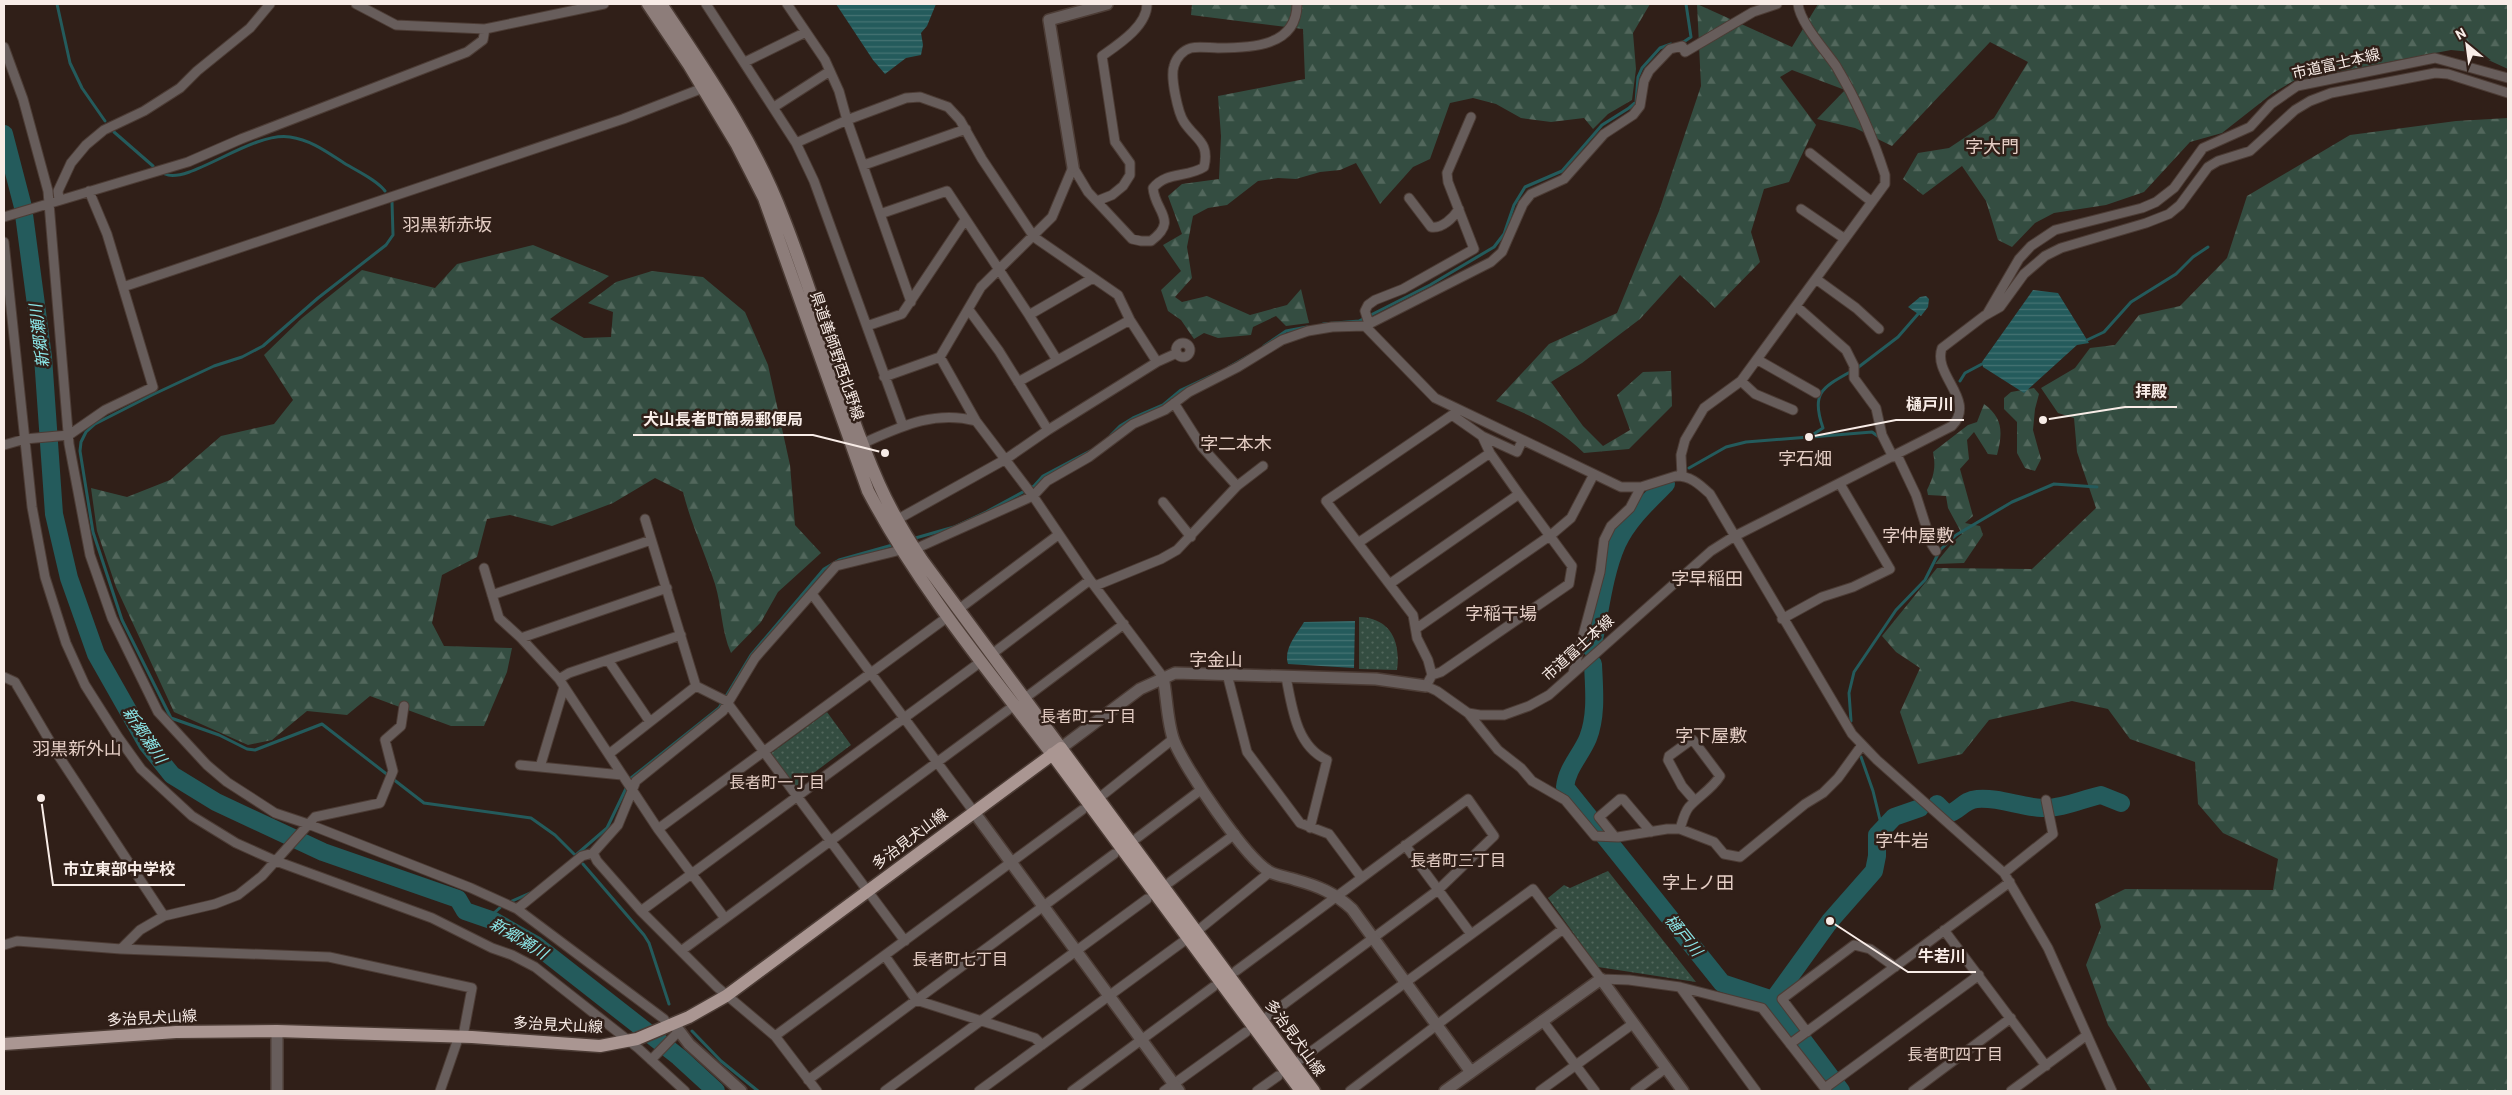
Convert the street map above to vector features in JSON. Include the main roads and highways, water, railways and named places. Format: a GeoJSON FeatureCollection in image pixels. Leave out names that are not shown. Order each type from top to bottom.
{"type":"FeatureCollection","features":[{"type":"Feature","properties":{"kind":"main road","name":"県道善師野西北野線"},"geometry":{"type":"LineString","coordinates":[[648,4],[737,145],[764,198],[858,446]]}},
{"type":"Feature","properties":{"kind":"main road","name":"県道善師野西北野線"},"geometry":{"type":"LineString","coordinates":[[661,4],[733,114],[772,189],[814,300],[858,446],[868,491],[904,544],[959,609],[1024,698],[1056,751]]}},
{"type":"Feature","properties":{"kind":"main road","name":"県道善師野西北野線"},"geometry":{"type":"LineString","coordinates":[[904,544],[916,573],[1056,751]]}},
{"type":"Feature","properties":{"kind":"main road","name":"多治見犬山線"},"geometry":{"type":"LineString","coordinates":[[4,1044],[176,1032],[277,1031],[461,1036],[600,1046],[673,1030],[726,996],[1056,751],[1192,935],[1301,1091]]}},
{"type":"Feature","properties":{"kind":"main road","name":"多治見犬山線"},"geometry":{"type":"LineString","coordinates":[[1192,935],[1314,1091]]}},
{"type":"Feature","properties":{"kind":"water"},"geometry":{"type":"Polygon","coordinates":[[[836,4],[936,4],[927,26],[921,33],[923,45],[921,55],[906,58],[885,74],[873,60],[836,4]]]}},
{"type":"Feature","properties":{"kind":"water"},"geometry":{"type":"Polygon","coordinates":[[[2033,290],[2058,293],[2089,343],[2077,345],[2024,393],[1983,367],[1982,362],[2033,290]]]}},
{"type":"Feature","properties":{"kind":"water"},"geometry":{"type":"Polygon","coordinates":[[[1926,296],[1929,299],[1928,307],[1921,316],[1908,307],[1920,297],[1926,296]]]}},
{"type":"Feature","properties":{"kind":"water"},"geometry":{"type":"Polygon","coordinates":[[[1355,621],[1354,668],[1288,664],[1287,653],[1289,647],[1304,622],[1355,621]]]}},
{"type":"Feature","properties":{"kind":"waterway"},"geometry":{"type":"LineString","coordinates":[[57,4],[70,63],[82,88],[105,121]]}},
{"type":"Feature","properties":{"kind":"waterway"},"geometry":{"type":"LineString","coordinates":[[1682,43],[1691,37],[1686,4]]}},
{"type":"Feature","properties":{"kind":"waterway"},"geometry":{"type":"LineString","coordinates":[[1323,324],[1359,321],[1430,285],[1494,247],[1504,234],[1514,205],[1525,187],[1562,171],[1602,125],[1636,102],[1638,77],[1642,68],[1660,48],[1671,44]]}},
{"type":"Feature","properties":{"kind":"waterway"},"geometry":{"type":"LineString","coordinates":[[114,132],[153,166]]}},
{"type":"Feature","properties":{"kind":"waterway","name":"新郷瀬川"},"geometry":{"type":"LineString","coordinates":[[4,134],[23,207],[43,357],[54,514],[69,578],[96,654],[147,744],[172,775],[216,802],[323,852],[458,899],[465,911],[494,921],[536,945],[679,1057],[716,1091]]}},
{"type":"Feature","properties":{"kind":"waterway"},"geometry":{"type":"LineString","coordinates":[[165,174],[176,175],[189,172],[258,142],[275,137],[290,137],[319,147],[372,179],[385,191]]}},
{"type":"Feature","properties":{"kind":"waterway"},"geometry":{"type":"LineString","coordinates":[[392,202],[393,235],[386,245],[318,298],[263,346],[242,357],[214,366],[152,395],[95,424],[86,432],[81,442],[80,451],[93,532],[122,620],[171,718],[219,735],[247,749],[255,750],[322,724],[424,803],[531,818],[555,835],[574,854]]}},
{"type":"Feature","properties":{"kind":"waterway"},"geometry":{"type":"LineString","coordinates":[[2087,340],[2104,332],[2131,302],[2176,274],[2193,257],[2208,247]]}},
{"type":"Feature","properties":{"kind":"waterway","name":"樋戸川"},"geometry":{"type":"LineString","coordinates":[[1856,369],[1898,337],[1918,314]]}},
{"type":"Feature","properties":{"kind":"waterway"},"geometry":{"type":"LineString","coordinates":[[1264,346],[1286,331],[1307,327]]}},
{"type":"Feature","properties":{"kind":"waterway"},"geometry":{"type":"LineString","coordinates":[[1229,367],[1250,355]]}},
{"type":"Feature","properties":{"kind":"waterway"},"geometry":{"type":"LineString","coordinates":[[1960,381],[1965,373],[1982,364]]}},
{"type":"Feature","properties":{"kind":"waterway"},"geometry":{"type":"LineString","coordinates":[[1111,435],[1120,426],[1133,418],[1163,405],[1181,390],[1219,372]]}},
{"type":"Feature","properties":{"kind":"waterway","name":"樋戸川"},"geometry":{"type":"LineString","coordinates":[[1689,468],[1726,447],[1746,442],[1809,437],[1823,428],[1818,407],[1821,393],[1832,383],[1850,372]]}},
{"type":"Feature","properties":{"kind":"waterway"},"geometry":{"type":"LineString","coordinates":[[1811,437],[1872,432],[1879,437]]}},
{"type":"Feature","properties":{"kind":"waterway"},"geometry":{"type":"LineString","coordinates":[[912,539],[954,527],[986,512],[1034,486],[1043,476],[1090,451]]}},
{"type":"Feature","properties":{"kind":"waterway","name":"樋戸川"},"geometry":{"type":"LineString","coordinates":[[1592,649],[1605,582],[1617,544],[1633,519],[1666,484]]}},
{"type":"Feature","properties":{"kind":"waterway"},"geometry":{"type":"LineString","coordinates":[[1851,721],[1849,693],[1854,672],[1896,610],[1925,580],[1940,550],[1956,535],[2012,502],[2054,484],[2097,487]]}},
{"type":"Feature","properties":{"kind":"waterway"},"geometry":{"type":"LineString","coordinates":[[577,854],[607,828],[631,778],[719,708],[751,655],[824,569],[839,560],[896,544]]}},
{"type":"Feature","properties":{"kind":"waterway","name":"樋戸川"},"geometry":{"type":"LineString","coordinates":[[1593,664],[1594,701],[1591,729],[1568,774],[1565,787],[1722,983],[1773,1000],[1841,1091]]}},
{"type":"Feature","properties":{"kind":"waterway"},"geometry":{"type":"LineString","coordinates":[[1861,757],[1873,791],[1882,828]]}},
{"type":"Feature","properties":{"kind":"waterway"},"geometry":{"type":"LineString","coordinates":[[1937,804],[1947,814],[1955,811],[1968,801],[1977,799],[1993,799],[2049,808],[2101,795],[2121,803]]}},
{"type":"Feature","properties":{"kind":"waterway"},"geometry":{"type":"LineString","coordinates":[[1773,1000],[1830,921],[1874,871],[1877,856],[1877,835],[1894,817],[1920,808]]}},
{"type":"Feature","properties":{"kind":"waterway"},"geometry":{"type":"LineString","coordinates":[[583,864],[649,943],[669,1004]]}},
{"type":"Feature","properties":{"kind":"waterway"},"geometry":{"type":"LineString","coordinates":[[508,903],[530,893]]}},
{"type":"Feature","properties":{"kind":"waterway"},"geometry":{"type":"LineString","coordinates":[[494,921],[494,913],[503,905]]}},
{"type":"Feature","properties":{"kind":"waterway"},"geometry":{"type":"LineString","coordinates":[[692,1031],[721,1061],[758,1091]]}},
{"type":"Feature","properties":{"kind":"place","name":"拝殿"},"geometry":{"type":"Point","coordinates":[2043,420]}},
{"type":"Feature","properties":{"kind":"place","name":"樋戸川"},"geometry":{"type":"Point","coordinates":[1809,437]}},
{"type":"Feature","properties":{"kind":"place","name":"犬山長者町簡易郵便局"},"geometry":{"type":"Point","coordinates":[885,453]}},
{"type":"Feature","properties":{"kind":"place","name":"市立東部中学校"},"geometry":{"type":"Point","coordinates":[41,798]}},
{"type":"Feature","properties":{"kind":"place","name":"牛若川"},"geometry":{"type":"Point","coordinates":[1830,921]}},
{"type":"Feature","properties":{"kind":"district","name":"字大門"},"geometry":{"type":"Point","coordinates":[1992,147]}},
{"type":"Feature","properties":{"kind":"district","name":"羽黒新赤坂"},"geometry":{"type":"Point","coordinates":[447,225]}},
{"type":"Feature","properties":{"kind":"district","name":"字二本木"},"geometry":{"type":"Point","coordinates":[1236,444]}},
{"type":"Feature","properties":{"kind":"district","name":"字石畑"},"geometry":{"type":"Point","coordinates":[1805,459]}},
{"type":"Feature","properties":{"kind":"district","name":"字仲屋敷"},"geometry":{"type":"Point","coordinates":[1918,536]}},
{"type":"Feature","properties":{"kind":"district","name":"字早稲田"},"geometry":{"type":"Point","coordinates":[1707,579]}},
{"type":"Feature","properties":{"kind":"district","name":"字稲干場"},"geometry":{"type":"Point","coordinates":[1501,614]}},
{"type":"Feature","properties":{"kind":"district","name":"字金山"},"geometry":{"type":"Point","coordinates":[1216,660]}},
{"type":"Feature","properties":{"kind":"district","name":"長者町二丁目"},"geometry":{"type":"Point","coordinates":[1088,716]}},
{"type":"Feature","properties":{"kind":"district","name":"字下屋敷"},"geometry":{"type":"Point","coordinates":[1711,736]}},
{"type":"Feature","properties":{"kind":"district","name":"羽黒新外山"},"geometry":{"type":"Point","coordinates":[77,749]}},
{"type":"Feature","properties":{"kind":"district","name":"長者町一丁目"},"geometry":{"type":"Point","coordinates":[777,782]}},
{"type":"Feature","properties":{"kind":"district","name":"字牛岩"},"geometry":{"type":"Point","coordinates":[1902,841]}},
{"type":"Feature","properties":{"kind":"district","name":"長者町三丁目"},"geometry":{"type":"Point","coordinates":[1458,860]}},
{"type":"Feature","properties":{"kind":"district","name":"字上ノ田"},"geometry":{"type":"Point","coordinates":[1698,883]}},
{"type":"Feature","properties":{"kind":"district","name":"長者町七丁目"},"geometry":{"type":"Point","coordinates":[960,959]}},
{"type":"Feature","properties":{"kind":"district","name":"長者町四丁目"},"geometry":{"type":"Point","coordinates":[1955,1054]}}]}
